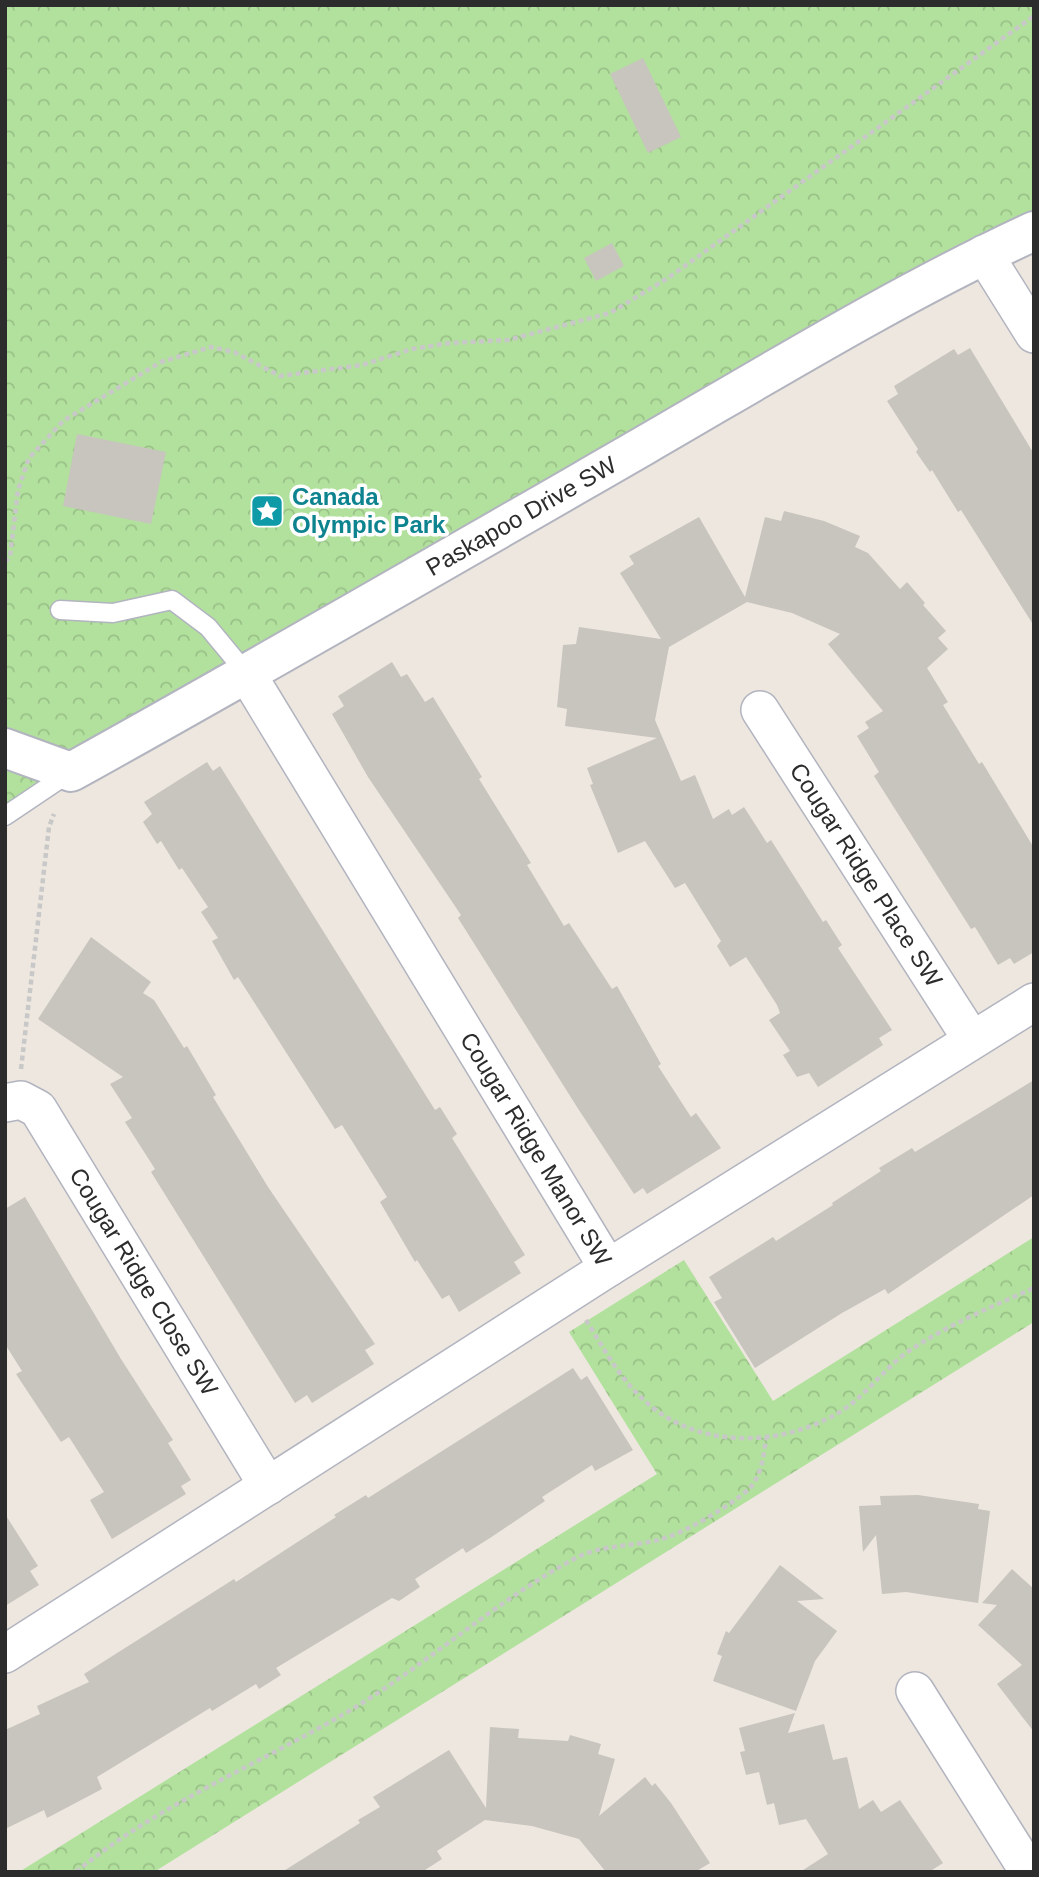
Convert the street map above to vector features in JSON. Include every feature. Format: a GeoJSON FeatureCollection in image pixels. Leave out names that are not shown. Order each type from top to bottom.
{"type":"FeatureCollection","features":[{"type":"Feature","properties":{"kind":"street","name":"Paskapoo Drive SW"},"geometry":{"type":"LineString","coordinates":[[71,772],[247,674],[798,356],[984,254],[1034,231]]}},
{"type":"Feature","properties":{"kind":"street"},"geometry":{"type":"LineString","coordinates":[[984,254],[1034,334]]}},
{"type":"Feature","properties":{"kind":"street","name":"Cougar Ridge Manor SW"},"geometry":{"type":"LineString","coordinates":[[247,674],[608,1268],[1034,1002]]}},
{"type":"Feature","properties":{"kind":"street","name":"Cougar Ridge Place SW"},"geometry":{"type":"LineString","coordinates":[[760,710],[971,1040]]}},
{"type":"Feature","properties":{"kind":"street"},"geometry":{"type":"LineString","coordinates":[[5,748],[71,772]]}},
{"type":"Feature","properties":{"kind":"street","name":"Cougar Ridge Close SW"},"geometry":{"type":"LineString","coordinates":[[13,1101],[38,1109],[268,1486]]}},
{"type":"Feature","properties":{"kind":"street"},"geometry":{"type":"LineString","coordinates":[[5,1654],[608,1268]]}},
{"type":"Feature","properties":{"kind":"street"},"geometry":{"type":"LineString","coordinates":[[915,1691],[1029,1872]]}},
{"type":"Feature","properties":{"kind":"lane"},"geometry":{"type":"LineString","coordinates":[[60,610],[113,613],[172,600],[208,627],[247,674]]}},
{"type":"Feature","properties":{"kind":"lane"},"geometry":{"type":"LineString","coordinates":[[5,816],[71,772]]}},
{"type":"Feature","properties":{"kind":"path"},"geometry":{"type":"LineString","coordinates":[[5,562],[10,557],[18,490],[29,458],[63,421],[161,362],[211,347],[234,352],[280,376],[362,365],[412,349],[450,343],[508,340],[610,313],[668,278],[1034,16]]}},
{"type":"Feature","properties":{"kind":"path"},"geometry":{"type":"LineString","coordinates":[[13,1101],[22,1058],[49,827],[71,772]]}},
{"type":"Feature","properties":{"kind":"path"},"geometry":{"type":"LineString","coordinates":[[584,1318],[619,1373],[646,1402],[667,1416],[706,1432],[728,1437],[766,1439],[804,1429],[845,1409],[905,1354],[983,1310],[1034,1288]]}},
{"type":"Feature","properties":{"kind":"path"},"geometry":{"type":"LineString","coordinates":[[76,1872],[105,1848],[155,1816],[358,1705],[426,1661],[535,1582],[578,1557],[601,1549],[662,1539],[708,1516],[750,1488],[758,1474],[766,1439]]}},
{"type":"Feature","properties":{"kind":"green space","name":"Canada Olympic Park"},"geometry":{"type":"Polygon","coordinates":[[[5,5],[1034,5],[1034,231],[5,816],[5,5]]]}},
{"type":"Feature","properties":{"kind":"green space"},"geometry":{"type":"Polygon","coordinates":[[[1034,1237],[1034,1322],[154,1872],[19,1872],[657,1474],[569,1332],[684,1260],[773,1401],[1034,1237]]]}},
{"type":"Feature","properties":{"kind":"building"},"geometry":{"type":"Polygon","coordinates":[[[643,58],[681,137],[648,153],[610,74],[643,58]]]}},
{"type":"Feature","properties":{"kind":"building"},"geometry":{"type":"Polygon","coordinates":[[[612,243],[624,266],[596,281],[584,258],[612,243]]]}},
{"type":"Feature","properties":{"kind":"building"},"geometry":{"type":"Polygon","coordinates":[[[970,348],[1034,454],[1034,626],[961,510],[958,512],[932,470],[930,472],[916,452],[918,449],[887,401],[898,394],[894,386],[954,349],[958,355],[970,348]]]}},
{"type":"Feature","properties":{"kind":"building"},"geometry":{"type":"Polygon","coordinates":[[[77,434],[166,452],[151,524],[63,506],[77,434]]]}},
{"type":"Feature","properties":{"kind":"building"},"geometry":{"type":"Polygon","coordinates":[[[784,511],[824,521],[860,536],[855,547],[868,553],[900,589],[907,582],[946,631],[938,638],[948,649],[927,668],[948,702],[943,705],[979,764],[982,762],[1034,848],[1034,952],[1014,964],[1010,958],[998,965],[975,927],[971,929],[874,776],[879,772],[857,736],[869,728],[865,722],[883,711],[828,644],[840,634],[792,613],[747,602],[669,647],[655,720],[681,781],[695,775],[713,819],[729,809],[732,815],[744,807],[767,843],[771,840],[823,922],[826,920],[842,945],[838,948],[892,1030],[879,1038],[883,1045],[818,1087],[809,1073],[797,1077],[783,1055],[790,1051],[769,1020],[780,1013],[777,1005],[746,957],[730,967],[717,946],[721,941],[685,883],[675,888],[645,841],[618,853],[590,785],[593,784],[587,768],[657,738],[565,726],[567,709],[557,707],[563,645],[576,644],[579,627],[661,639],[620,573],[634,564],[629,556],[699,517],[745,597],[765,517],[781,521],[784,511]]]}},
{"type":"Feature","properties":{"kind":"building"},"geometry":{"type":"Polygon","coordinates":[[[392,662],[401,677],[407,674],[425,702],[433,697],[482,777],[479,779],[531,863],[527,865],[564,926],[569,923],[612,989],[617,986],[661,1064],[658,1066],[691,1117],[696,1113],[721,1148],[647,1194],[643,1188],[634,1194],[458,918],[461,915],[368,777],[332,714],[344,706],[338,696],[392,662]]]}},
{"type":"Feature","properties":{"kind":"building"},"geometry":{"type":"Polygon","coordinates":[[[207,762],[213,771],[220,766],[435,1110],[440,1107],[457,1134],[452,1138],[525,1255],[514,1262],[521,1273],[459,1312],[449,1295],[442,1299],[417,1260],[415,1262],[380,1202],[387,1197],[342,1125],[335,1129],[238,977],[234,980],[212,941],[218,938],[201,912],[208,907],[182,868],[179,870],[161,841],[157,844],[143,822],[152,814],[144,802],[207,762]]]}},
{"type":"Feature","properties":{"kind":"building"},"geometry":{"type":"Polygon","coordinates":[[[91,937],[151,982],[143,993],[154,1000],[184,1048],[187,1046],[216,1095],[213,1097],[268,1187],[375,1344],[365,1350],[374,1364],[312,1403],[307,1395],[295,1403],[151,1172],[155,1169],[125,1122],[132,1118],[110,1084],[123,1077],[38,1019],[91,937]]]}},
{"type":"Feature","properties":{"kind":"building"},"geometry":{"type":"Polygon","coordinates":[[[1034,1080],[1034,1195],[888,1294],[885,1289],[755,1368],[714,1302],[722,1298],[709,1277],[773,1237],[776,1241],[833,1205],[832,1203],[881,1171],[879,1168],[912,1148],[915,1152],[1034,1080]]]}},
{"type":"Feature","properties":{"kind":"building"},"geometry":{"type":"Polygon","coordinates":[[[25,1197],[121,1359],[173,1440],[168,1443],[191,1480],[181,1486],[186,1494],[112,1539],[90,1500],[104,1492],[69,1437],[61,1442],[16,1374],[22,1371],[5,1344],[5,1209],[25,1197]]]}},
{"type":"Feature","properties":{"kind":"building"},"geometry":{"type":"Polygon","coordinates":[[[573,1368],[581,1380],[587,1376],[633,1450],[595,1471],[592,1465],[542,1497],[545,1501],[490,1538],[466,1553],[463,1548],[415,1579],[420,1587],[399,1601],[392,1598],[276,1668],[281,1675],[259,1689],[256,1684],[212,1711],[210,1708],[97,1777],[102,1789],[47,1818],[44,1810],[5,1829],[5,1730],[40,1714],[37,1706],[89,1682],[84,1674],[234,1579],[236,1582],[336,1517],[334,1515],[366,1495],[368,1498],[573,1368]]]}},
{"type":"Feature","properties":{"kind":"building"},"geometry":{"type":"Polygon","coordinates":[[[918,1495],[979,1504],[978,1509],[990,1511],[978,1603],[906,1592],[882,1594],[876,1535],[863,1552],[859,1506],[881,1505],[880,1496],[918,1495]]]}},
{"type":"Feature","properties":{"kind":"building"},"geometry":{"type":"Polygon","coordinates":[[[5,1514],[38,1566],[30,1571],[39,1585],[5,1606],[5,1514]]]}},
{"type":"Feature","properties":{"kind":"building"},"geometry":{"type":"Polygon","coordinates":[[[780,1565],[824,1599],[797,1601],[837,1631],[815,1661],[796,1711],[713,1681],[722,1656],[717,1654],[726,1631],[729,1633],[780,1565]]]}},
{"type":"Feature","properties":{"kind":"building"},"geometry":{"type":"Polygon","coordinates":[[[1012,1569],[1034,1589],[1034,1732],[997,1684],[1022,1665],[978,1625],[997,1605],[982,1603],[1012,1569]]]}},
{"type":"Feature","properties":{"kind":"building"},"geometry":{"type":"Polygon","coordinates":[[[795,1713],[788,1733],[824,1724],[833,1760],[847,1757],[859,1809],[873,1800],[881,1812],[900,1800],[943,1863],[929,1872],[800,1872],[828,1854],[806,1819],[779,1825],[774,1803],[767,1805],[759,1772],[746,1775],[740,1752],[745,1751],[739,1728],[795,1713]]]}},
{"type":"Feature","properties":{"kind":"building"},"geometry":{"type":"Polygon","coordinates":[[[490,1727],[519,1729],[518,1738],[568,1741],[570,1735],[601,1744],[598,1754],[615,1759],[599,1816],[645,1777],[652,1786],[655,1783],[671,1803],[710,1863],[695,1872],[606,1872],[579,1839],[532,1826],[485,1820],[437,1851],[442,1859],[422,1872],[282,1872],[360,1823],[358,1820],[380,1807],[373,1797],[449,1750],[486,1808],[490,1727]]]}},
{"type":"Feature","properties":{"kind":"place","name":"Canada Olympic Park"},"geometry":{"type":"Point","coordinates":[267,511]}}]}
